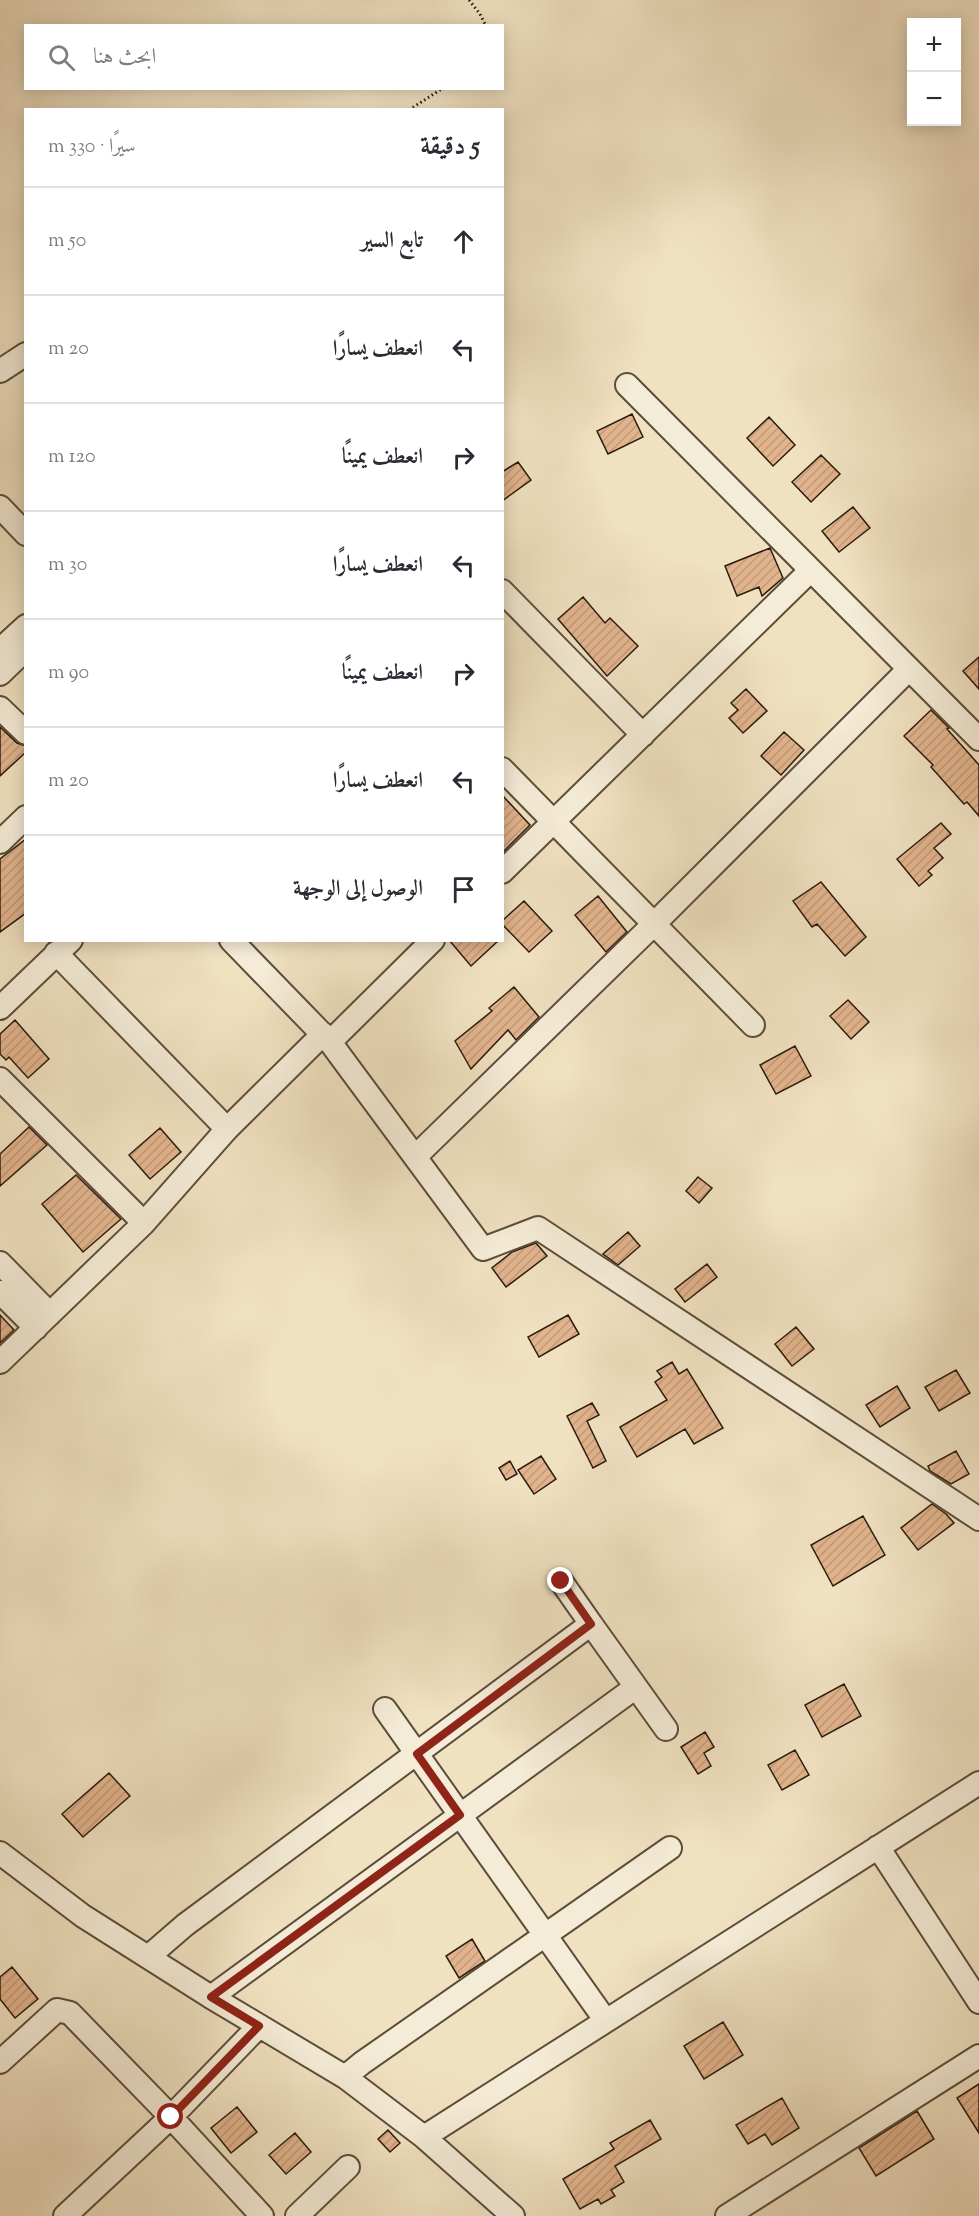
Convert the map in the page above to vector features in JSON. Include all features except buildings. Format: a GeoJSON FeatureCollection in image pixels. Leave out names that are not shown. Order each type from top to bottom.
{"type":"FeatureCollection","features":[{"type":"Feature","properties":{"kind":"street"},"geometry":{"type":"LineString","coordinates":[[0,371],[24,355]]}},
{"type":"Feature","properties":{"kind":"street"},"geometry":{"type":"LineString","coordinates":[[627,385],[978,736]]}},
{"type":"Feature","properties":{"kind":"street"},"geometry":{"type":"LineString","coordinates":[[0,507],[24,532]]}},
{"type":"Feature","properties":{"kind":"street"},"geometry":{"type":"LineString","coordinates":[[504,870],[811,570]]}},
{"type":"Feature","properties":{"kind":"street"},"geometry":{"type":"LineString","coordinates":[[504,593],[643,735]]}},
{"type":"Feature","properties":{"kind":"street"},"geometry":{"type":"LineString","coordinates":[[0,650],[24,628]]}},
{"type":"Feature","properties":{"kind":"street"},"geometry":{"type":"LineString","coordinates":[[0,674],[24,651]]}},
{"type":"Feature","properties":{"kind":"street"},"geometry":{"type":"LineString","coordinates":[[415,1157],[654,924],[909,669]]}},
{"type":"Feature","properties":{"kind":"street"},"geometry":{"type":"LineString","coordinates":[[0,708],[24,732]]}},
{"type":"Feature","properties":{"kind":"street"},"geometry":{"type":"LineString","coordinates":[[504,771],[753,1025]]}},
{"type":"Feature","properties":{"kind":"street"},"geometry":{"type":"LineString","coordinates":[[0,842],[24,819]]}},
{"type":"Feature","properties":{"kind":"street"},"geometry":{"type":"LineString","coordinates":[[233,942],[326,1038],[483,1249],[538,1228],[979,1519]]}},
{"type":"Feature","properties":{"kind":"street"},"geometry":{"type":"LineString","coordinates":[[0,1362],[144,1223],[227,1129],[423,944]]}},
{"type":"Feature","properties":{"kind":"street"},"geometry":{"type":"LineString","coordinates":[[0,1008],[63,947],[227,1129]]}},
{"type":"Feature","properties":{"kind":"street"},"geometry":{"type":"LineString","coordinates":[[0,1079],[144,1223]]}},
{"type":"Feature","properties":{"kind":"street"},"geometry":{"type":"LineString","coordinates":[[0,1263],[43,1321]]}},
{"type":"Feature","properties":{"kind":"street"},"geometry":{"type":"LineString","coordinates":[[0,1292],[43,1321]]}},
{"type":"Feature","properties":{"kind":"street"},"geometry":{"type":"LineString","coordinates":[[561,1581],[666,1729]]}},
{"type":"Feature","properties":{"kind":"street"},"geometry":{"type":"LineString","coordinates":[[147,1957],[185,1925],[591,1624]]}},
{"type":"Feature","properties":{"kind":"street"},"geometry":{"type":"LineString","coordinates":[[211,1997],[636,1687]]}},
{"type":"Feature","properties":{"kind":"street"},"geometry":{"type":"LineString","coordinates":[[385,1709],[606,2021]]}},
{"type":"Feature","properties":{"kind":"street"},"geometry":{"type":"LineString","coordinates":[[424,2137],[979,1783]]}},
{"type":"Feature","properties":{"kind":"street"},"geometry":{"type":"LineString","coordinates":[[878,1847],[979,2002]]}},
{"type":"Feature","properties":{"kind":"street"},"geometry":{"type":"LineString","coordinates":[[345,2077],[670,1848]]}},
{"type":"Feature","properties":{"kind":"street"},"geometry":{"type":"LineString","coordinates":[[0,1853],[83,1916],[211,1997],[345,2077],[424,2137],[513,2216]]}},
{"type":"Feature","properties":{"kind":"street"},"geometry":{"type":"LineString","coordinates":[[0,2062],[57,2010],[70,2013],[171,2117],[262,2216]]}},
{"type":"Feature","properties":{"kind":"street"},"geometry":{"type":"LineString","coordinates":[[65,2216],[171,2117],[259,2026]]}},
{"type":"Feature","properties":{"kind":"street"},"geometry":{"type":"LineString","coordinates":[[727,2216],[979,2056]]}},
{"type":"Feature","properties":{"kind":"street"},"geometry":{"type":"LineString","coordinates":[[297,2216],[348,2167]]}},
{"type":"Feature","properties":{"kind":"path"},"geometry":{"type":"LineString","coordinates":[[469,0],[485,24]]}},
{"type":"Feature","properties":{"kind":"path"},"geometry":{"type":"LineString","coordinates":[[413,108],[440,90]]}},
{"type":"Feature","properties":{"kind":"route"},"geometry":{"type":"LineString","coordinates":[[171,2117],[259,2026],[211,1997],[460,1815],[417,1754],[591,1624],[561,1581]]}}]}
